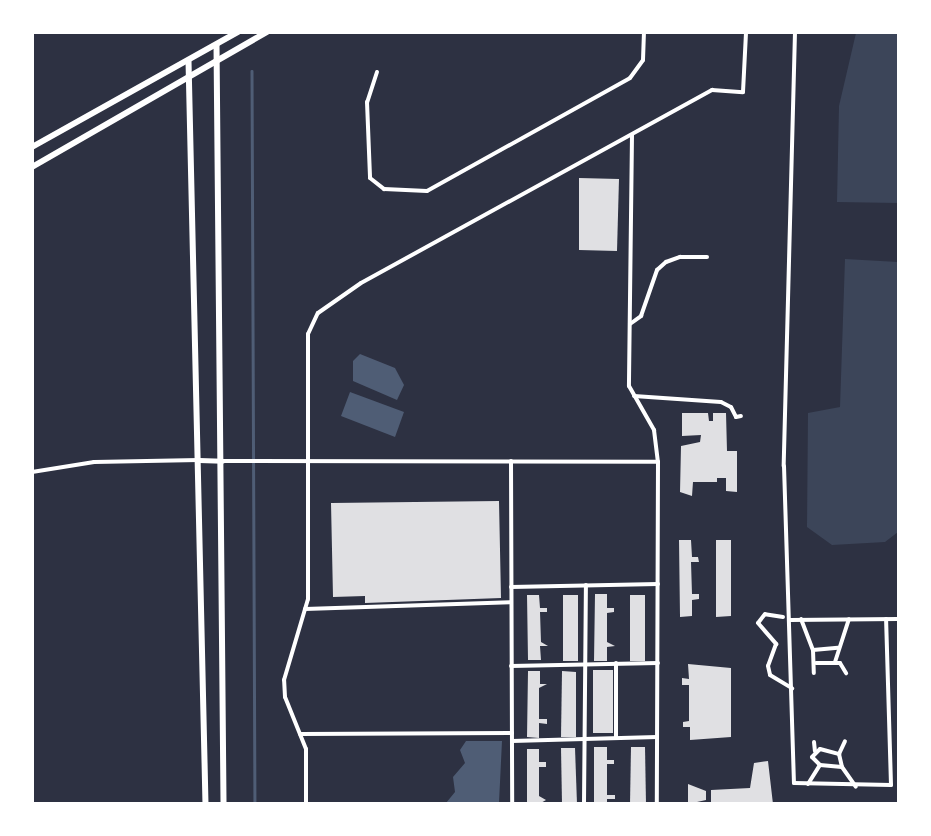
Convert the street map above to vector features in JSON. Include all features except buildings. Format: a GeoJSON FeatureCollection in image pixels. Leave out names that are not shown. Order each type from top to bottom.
{"type":"FeatureCollection","features":[{"type":"Feature","properties":{"kind":"main road"},"geometry":{"type":"LineString","coordinates":[[32,147],[238,32]]}},
{"type":"Feature","properties":{"kind":"main road"},"geometry":{"type":"LineString","coordinates":[[32,166],[190,81],[268,32]]}},
{"type":"Feature","properties":{"kind":"main road"},"geometry":{"type":"LineString","coordinates":[[217,44],[220,63],[224,804]]}},
{"type":"Feature","properties":{"kind":"main road"},"geometry":{"type":"LineString","coordinates":[[189,61],[206,804]]}},
{"type":"Feature","properties":{"kind":"street"},"geometry":{"type":"LineString","coordinates":[[377,72],[367,102],[370,178],[384,189],[427,191],[630,78],[643,60],[644,32]]}},
{"type":"Feature","properties":{"kind":"street"},"geometry":{"type":"LineString","coordinates":[[306,804],[306,749],[284,680],[304,610],[312,550],[308,334],[318,313],[362,283],[712,90],[743,92],[746,32]]}},
{"type":"Feature","properties":{"kind":"street"},"geometry":{"type":"LineString","coordinates":[[796,32],[784,383],[794,784],[856,787],[891,786],[886,619]]}},
{"type":"Feature","properties":{"kind":"street"},"geometry":{"type":"LineString","coordinates":[[632,135],[629,386],[654,430],[658,462],[657,804]]}},
{"type":"Feature","properties":{"kind":"street"},"geometry":{"type":"LineString","coordinates":[[630,324],[641,316],[657,270],[666,262],[680,257],[707,257]]}},
{"type":"Feature","properties":{"kind":"street"},"geometry":{"type":"LineString","coordinates":[[634,396],[721,402],[732,407],[736,417],[741,416]]}},
{"type":"Feature","properties":{"kind":"street"},"geometry":{"type":"LineString","coordinates":[[32,472],[94,462],[199,460],[282,462],[658,462]]}},
{"type":"Feature","properties":{"kind":"street"},"geometry":{"type":"LineString","coordinates":[[511,462],[512,804]]}},
{"type":"Feature","properties":{"kind":"street"},"geometry":{"type":"LineString","coordinates":[[511,587],[658,584]]}},
{"type":"Feature","properties":{"kind":"street"},"geometry":{"type":"LineString","coordinates":[[584,804],[586,585]]}},
{"type":"Feature","properties":{"kind":"street"},"geometry":{"type":"LineString","coordinates":[[304,610],[511,602]]}},
{"type":"Feature","properties":{"kind":"street"},"geometry":{"type":"LineString","coordinates":[[783,617],[765,614],[758,623],[776,644],[768,666],[770,675],[792,688]]}},
{"type":"Feature","properties":{"kind":"street"},"geometry":{"type":"LineString","coordinates":[[835,662],[849,619]]}},
{"type":"Feature","properties":{"kind":"street"},"geometry":{"type":"LineString","coordinates":[[790,620],[898,619]]}},
{"type":"Feature","properties":{"kind":"street"},"geometry":{"type":"LineString","coordinates":[[801,620],[813,650],[816,663],[814,673]]}},
{"type":"Feature","properties":{"kind":"street"},"geometry":{"type":"LineString","coordinates":[[813,650],[838,648]]}},
{"type":"Feature","properties":{"kind":"street"},"geometry":{"type":"LineString","coordinates":[[512,666],[658,662]]}},
{"type":"Feature","properties":{"kind":"street"},"geometry":{"type":"LineString","coordinates":[[816,663],[835,662],[843,665],[846,673]]}},
{"type":"Feature","properties":{"kind":"street"},"geometry":{"type":"LineString","coordinates":[[616,663],[616,738]]}},
{"type":"Feature","properties":{"kind":"street"},"geometry":{"type":"LineString","coordinates":[[300,734],[512,733]]}},
{"type":"Feature","properties":{"kind":"street"},"geometry":{"type":"LineString","coordinates":[[512,741],[657,737]]}},
{"type":"Feature","properties":{"kind":"street"},"geometry":{"type":"LineString","coordinates":[[814,742],[815,751],[812,757],[820,765],[842,767]]}},
{"type":"Feature","properties":{"kind":"street"},"geometry":{"type":"LineString","coordinates":[[845,742],[839,754],[842,767],[856,787]]}},
{"type":"Feature","properties":{"kind":"street"},"geometry":{"type":"LineString","coordinates":[[815,751],[839,754]]}},
{"type":"Feature","properties":{"kind":"street"},"geometry":{"type":"LineString","coordinates":[[808,784],[820,765]]}},
{"type":"Feature","properties":{"kind":"shaded area"},"geometry":{"type":"Polygon","coordinates":[[[856,33],[898,33],[898,203],[837,202],[839,106],[856,33]]]}},
{"type":"Feature","properties":{"kind":"shaded area"},"geometry":{"type":"Polygon","coordinates":[[[845,259],[898,262],[898,532],[885,542],[832,545],[807,527],[808,413],[840,407],[845,259]]]}},
{"type":"Feature","properties":{"kind":"shaded area"},"geometry":{"type":"Polygon","coordinates":[[[360,354],[395,368],[404,385],[397,400],[353,381],[353,361],[360,354]]]}},
{"type":"Feature","properties":{"kind":"shaded area"},"geometry":{"type":"Polygon","coordinates":[[[350,392],[404,412],[395,437],[341,416],[350,392]]]}},
{"type":"Feature","properties":{"kind":"shaded area"},"geometry":{"type":"Polygon","coordinates":[[[466,741],[502,741],[499,803],[446,803],[455,792],[453,777],[465,763],[460,750],[466,741]]]}},
{"type":"Feature","properties":{"kind":"waterway"},"geometry":{"type":"LineString","coordinates":[[252,71],[255,804]]}}]}
